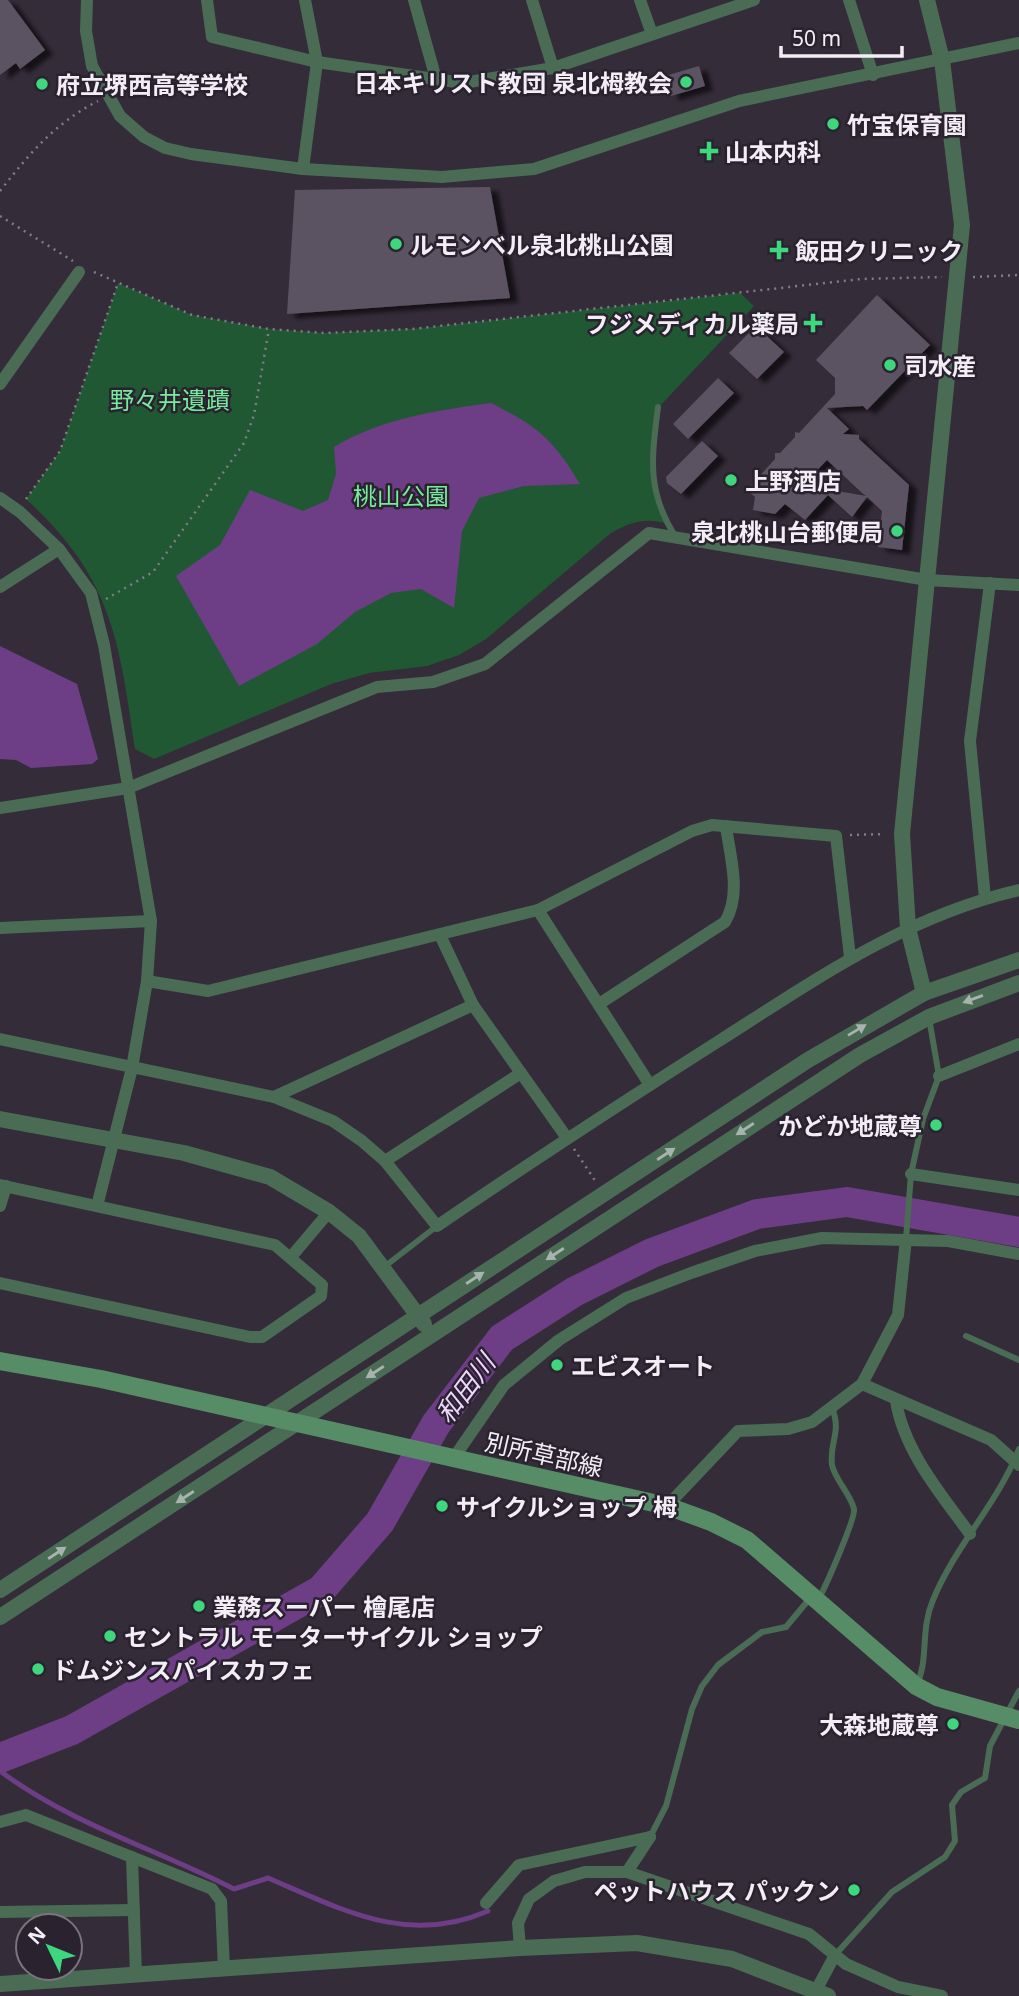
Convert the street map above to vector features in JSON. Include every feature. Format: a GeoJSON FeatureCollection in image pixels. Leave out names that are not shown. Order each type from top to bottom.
{"type":"FeatureCollection","features":[{"type":"Feature","properties":{"kind":"main road","name":"別所草部線"},"geometry":{"type":"LineString","coordinates":[[0,1361],[101,1379],[667,1506],[711,1522],[747,1540],[916,1686],[937,1697],[1013,1718]]}},
{"type":"Feature","properties":{"kind":"street"},"geometry":{"type":"LineString","coordinates":[[88,0],[86,31],[92,66],[120,116],[144,138],[165,148],[303,169],[442,177],[534,169],[739,101],[1019,43]]}},
{"type":"Feature","properties":{"kind":"street"},"geometry":{"type":"LineString","coordinates":[[207,0],[212,37],[317,62],[463,83],[553,68],[748,1]]}},
{"type":"Feature","properties":{"kind":"street"},"geometry":{"type":"LineString","coordinates":[[303,169],[317,62],[305,0]]}},
{"type":"Feature","properties":{"kind":"street"},"geometry":{"type":"LineString","coordinates":[[414,0],[436,79]]}},
{"type":"Feature","properties":{"kind":"street"},"geometry":{"type":"LineString","coordinates":[[532,0],[553,68]]}},
{"type":"Feature","properties":{"kind":"street"},"geometry":{"type":"LineString","coordinates":[[640,0],[652,34]]}},
{"type":"Feature","properties":{"kind":"street"},"geometry":{"type":"LineString","coordinates":[[849,0],[873,75]]}},
{"type":"Feature","properties":{"kind":"street"},"geometry":{"type":"LineString","coordinates":[[927,0],[942,60],[962,225],[902,834],[908,928],[929,1017]]}},
{"type":"Feature","properties":{"kind":"street"},"geometry":{"type":"LineString","coordinates":[[0,384],[79,272]]}},
{"type":"Feature","properties":{"kind":"street"},"geometry":{"type":"LineString","coordinates":[[0,498],[20,512],[59,549],[91,593],[104,645],[151,920],[147,981],[132,1068],[97,1206]]}},
{"type":"Feature","properties":{"kind":"street"},"geometry":{"type":"LineString","coordinates":[[0,808],[128,788],[377,687],[433,682],[485,664],[649,533],[927,580],[1019,585]]}},
{"type":"Feature","properties":{"kind":"street"},"geometry":{"type":"LineString","coordinates":[[0,587],[59,549]]}},
{"type":"Feature","properties":{"kind":"street"},"geometry":{"type":"LineString","coordinates":[[985,898],[971,741],[990,583]]}},
{"type":"Feature","properties":{"kind":"street"},"geometry":{"type":"LineString","coordinates":[[147,981],[208,991],[538,910],[692,831],[712,825],[836,836],[850,957]]}},
{"type":"Feature","properties":{"kind":"street"},"geometry":{"type":"LineString","coordinates":[[599,1004],[725,922],[732,910],[735,892],[726,826]]}},
{"type":"Feature","properties":{"kind":"street"},"geometry":{"type":"LineString","coordinates":[[0,1039],[274,1097],[333,1121],[385,1161],[437,1226],[567,1138],[850,957],[908,928],[985,898],[1019,890]]}},
{"type":"Feature","properties":{"kind":"street"},"geometry":{"type":"LineString","coordinates":[[538,910],[650,1085]]}},
{"type":"Feature","properties":{"kind":"street"},"geometry":{"type":"LineString","coordinates":[[0,928],[151,920]]}},
{"type":"Feature","properties":{"kind":"street"},"geometry":{"type":"LineString","coordinates":[[440,935],[473,1005],[567,1138]]}},
{"type":"Feature","properties":{"kind":"street"},"geometry":{"type":"LineString","coordinates":[[0,1590],[808,1060],[924,993],[1019,960]]}},
{"type":"Feature","properties":{"kind":"street"},"geometry":{"type":"LineString","coordinates":[[0,1617],[798,1094],[929,1017],[1019,983]]}},
{"type":"Feature","properties":{"kind":"street"},"geometry":{"type":"LineString","coordinates":[[274,1097],[473,1005]]}},
{"type":"Feature","properties":{"kind":"street"},"geometry":{"type":"LineString","coordinates":[[939,1076],[1019,1044]]}},
{"type":"Feature","properties":{"kind":"street"},"geometry":{"type":"LineString","coordinates":[[385,1161],[521,1073]]}},
{"type":"Feature","properties":{"kind":"street"},"geometry":{"type":"LineString","coordinates":[[0,1119],[184,1153],[270,1177],[329,1212],[359,1236],[432,1335]]}},
{"type":"Feature","properties":{"kind":"street"},"geometry":{"type":"LineString","coordinates":[[911,1177],[1019,1190]]}},
{"type":"Feature","properties":{"kind":"street"},"geometry":{"type":"LineString","coordinates":[[0,1206],[3,1185],[275,1245],[322,1284],[321,1296],[261,1337],[250,1338],[0,1283]]}},
{"type":"Feature","properties":{"kind":"street"},"geometry":{"type":"LineString","coordinates":[[291,1256],[329,1212]]}},
{"type":"Feature","properties":{"kind":"street"},"geometry":{"type":"LineString","coordinates":[[449,1458],[504,1385],[559,1340],[626,1298],[755,1251],[822,1238],[906,1238],[948,1241],[1019,1254]]}},
{"type":"Feature","properties":{"kind":"street"},"geometry":{"type":"LineString","coordinates":[[667,1506],[737,1431],[789,1429],[812,1422],[862,1384],[898,1315],[906,1238]]}},
{"type":"Feature","properties":{"kind":"street"},"geometry":{"type":"LineString","coordinates":[[862,1384],[991,1440],[1018,1458]]}},
{"type":"Feature","properties":{"kind":"street"},"geometry":{"type":"LineString","coordinates":[[896,1401],[900,1423],[923,1467],[970,1534]]}},
{"type":"Feature","properties":{"kind":"street"},"geometry":{"type":"LineString","coordinates":[[0,1822],[26,1815],[212,1889],[221,1901],[224,1969]]}},
{"type":"Feature","properties":{"kind":"street"},"geometry":{"type":"LineString","coordinates":[[627,1872],[650,1837]]}},
{"type":"Feature","properties":{"kind":"street"},"geometry":{"type":"LineString","coordinates":[[486,1903],[519,1865],[650,1837]]}},
{"type":"Feature","properties":{"kind":"street"},"geometry":{"type":"LineString","coordinates":[[132,1857],[136,1975]]}},
{"type":"Feature","properties":{"kind":"street"},"geometry":{"type":"LineString","coordinates":[[520,1948],[518,1923],[529,1899],[554,1881],[585,1872],[627,1872],[809,1934],[846,1964],[898,1987],[942,1996]]}},
{"type":"Feature","properties":{"kind":"street"},"geometry":{"type":"LineString","coordinates":[[0,1912],[134,1910]]}},
{"type":"Feature","properties":{"kind":"street"},"geometry":{"type":"LineString","coordinates":[[0,1984],[520,1948],[637,1943],[732,1959],[819,1994],[835,1955]]}},
{"type":"Feature","properties":{"kind":"lane"},"geometry":{"type":"LineString","coordinates":[[658,407],[651,472],[668,524],[675,536]]}},
{"type":"Feature","properties":{"kind":"lane"},"geometry":{"type":"LineString","coordinates":[[906,1238],[911,1177],[923,1119],[939,1076],[929,1017]]}},
{"type":"Feature","properties":{"kind":"lane"},"geometry":{"type":"LineString","coordinates":[[384,1267],[437,1226]]}},
{"type":"Feature","properties":{"kind":"lane"},"geometry":{"type":"LineString","coordinates":[[966,1336],[1019,1360]]}},
{"type":"Feature","properties":{"kind":"lane"},"geometry":{"type":"LineString","coordinates":[[650,1837],[666,1806],[692,1709],[702,1686],[718,1665],[762,1632],[786,1627],[816,1597],[829,1580],[838,1550],[854,1522],[854,1509],[832,1466],[838,1424],[832,1407]]}},
{"type":"Feature","properties":{"kind":"lane"},"geometry":{"type":"LineString","coordinates":[[916,1686],[924,1670],[923,1636],[932,1601],[1018,1458]]}},
{"type":"Feature","properties":{"kind":"lane"},"geometry":{"type":"LineString","coordinates":[[835,1955],[892,1892],[945,1857],[955,1842],[951,1805],[961,1792],[985,1778],[990,1746],[1013,1718],[1019,1691]]}},
{"type":"Feature","properties":{"kind":"path"},"geometry":{"type":"LineString","coordinates":[[0,191],[39,141],[75,112],[107,96]]}},
{"type":"Feature","properties":{"kind":"path"},"geometry":{"type":"LineString","coordinates":[[0,216],[83,267],[192,315],[269,329],[324,333],[412,329],[849,280],[923,277]]}},
{"type":"Feature","properties":{"kind":"path"},"geometry":{"type":"LineString","coordinates":[[999,276],[1019,275]]}},
{"type":"Feature","properties":{"kind":"path"},"geometry":{"type":"LineString","coordinates":[[20,512],[29,492],[60,451],[118,283]]}},
{"type":"Feature","properties":{"kind":"path"},"geometry":{"type":"LineString","coordinates":[[94,605],[153,572],[244,443],[254,415],[269,329]]}},
{"type":"Feature","properties":{"kind":"path"},"geometry":{"type":"LineString","coordinates":[[836,836],[902,834]]}},
{"type":"Feature","properties":{"kind":"path"},"geometry":{"type":"LineString","coordinates":[[567,1138],[604,1195]]}},
{"type":"Feature","properties":{"kind":"green space","name":"桃山公園"},"geometry":{"type":"Polygon","coordinates":[[[118,283],[192,315],[269,329],[324,333],[412,329],[740,293],[754,306],[658,408],[651,472],[668,524],[638,522],[611,533],[486,639],[459,655],[427,666],[369,673],[331,684],[154,759],[135,749],[116,642],[107,612],[94,584],[55,528],[26,499],[60,451],[118,283]]]}},
{"type":"Feature","properties":{"kind":"shaded area"},"geometry":{"type":"Polygon","coordinates":[[[491,403],[543,435],[580,484],[524,486],[479,498],[462,531],[454,608],[421,589],[391,593],[355,612],[317,644],[239,686],[176,576],[220,545],[250,490],[303,511],[328,500],[336,474],[334,447],[370,429],[390,423],[491,403]]]}},
{"type":"Feature","properties":{"kind":"shaded area"},"geometry":{"type":"Polygon","coordinates":[[[0,646],[77,684],[98,759],[92,764],[31,768],[16,760],[0,759],[0,646]]]}},
{"type":"Feature","properties":{"kind":"building"},"geometry":{"type":"Polygon","coordinates":[[[0,0],[8,0],[45,50],[20,69],[16,63],[0,75],[0,0]]]}},
{"type":"Feature","properties":{"kind":"building"},"geometry":{"type":"Polygon","coordinates":[[[699,66],[705,86],[671,96],[665,76],[699,66]]]}},
{"type":"Feature","properties":{"kind":"building","name":"ルモンベル泉北桃山公園"},"geometry":{"type":"Polygon","coordinates":[[[490,187],[510,298],[287,314],[295,190],[490,187]]]}},
{"type":"Feature","properties":{"kind":"building"},"geometry":{"type":"Polygon","coordinates":[[[877,295],[930,345],[867,410],[863,406],[827,408],[849,429],[843,434],[859,435],[859,439],[909,485],[902,550],[878,547],[882,511],[867,497],[852,517],[828,495],[805,520],[785,504],[775,514],[753,510],[755,497],[747,490],[775,459],[775,453],[780,453],[795,437],[795,432],[799,433],[835,394],[835,378],[816,360],[877,295]],[[827,460],[803,485],[866,496],[827,460]]]}},
{"type":"Feature","properties":{"kind":"building"},"geometry":{"type":"Polygon","coordinates":[[[756,326],[784,352],[757,379],[729,353],[756,326]]]}},
{"type":"Feature","properties":{"kind":"building"},"geometry":{"type":"Polygon","coordinates":[[[718,378],[734,393],[688,439],[673,424],[718,378]]]}},
{"type":"Feature","properties":{"kind":"building"},"geometry":{"type":"Polygon","coordinates":[[[702,441],[718,456],[681,494],[667,483],[666,477],[702,441]]]}},
{"type":"Feature","properties":{"kind":"waterway","name":"和田川"},"geometry":{"type":"LineString","coordinates":[[0,1758],[72,1730],[321,1590],[380,1522],[436,1424],[502,1338],[574,1292],[652,1253],[757,1214],[847,1202],[1019,1232]]}},
{"type":"Feature","properties":{"kind":"waterway"},"geometry":{"type":"LineString","coordinates":[[0,1771],[27,1790],[85,1821],[234,1889],[268,1878],[349,1912],[403,1924],[430,1925],[459,1921],[488,1911]]}},
{"type":"Feature","properties":{"kind":"place","name":"日本キリスト教団 泉北栂教会"},"geometry":{"type":"Point","coordinates":[686,82]}},
{"type":"Feature","properties":{"kind":"place","name":"府立堺西高等学校"},"geometry":{"type":"Point","coordinates":[42,84]}},
{"type":"Feature","properties":{"kind":"place","name":"竹宝保育園"},"geometry":{"type":"Point","coordinates":[833,124]}},
{"type":"Feature","properties":{"kind":"place","name":"山本内科"},"geometry":{"type":"Point","coordinates":[709,151]}},
{"type":"Feature","properties":{"kind":"place","name":"ルモンベル泉北桃山公園"},"geometry":{"type":"Point","coordinates":[396,244]}},
{"type":"Feature","properties":{"kind":"place","name":"飯田クリニック"},"geometry":{"type":"Point","coordinates":[779,250]}},
{"type":"Feature","properties":{"kind":"place","name":"フジメディカル薬局"},"geometry":{"type":"Point","coordinates":[813,323]}},
{"type":"Feature","properties":{"kind":"place","name":"司水産"},"geometry":{"type":"Point","coordinates":[890,365]}},
{"type":"Feature","properties":{"kind":"place","name":"上野酒店"},"geometry":{"type":"Point","coordinates":[731,480]}},
{"type":"Feature","properties":{"kind":"place","name":"泉北桃山台郵便局"},"geometry":{"type":"Point","coordinates":[897,531]}},
{"type":"Feature","properties":{"kind":"place","name":"かどか地蔵尊"},"geometry":{"type":"Point","coordinates":[936,1125]}},
{"type":"Feature","properties":{"kind":"place","name":"エビスオート"},"geometry":{"type":"Point","coordinates":[557,1365]}},
{"type":"Feature","properties":{"kind":"place","name":"サイクルショップ 栂"},"geometry":{"type":"Point","coordinates":[442,1506]}},
{"type":"Feature","properties":{"kind":"place","name":"業務スーパー 檜尾店"},"geometry":{"type":"Point","coordinates":[199,1606]}},
{"type":"Feature","properties":{"kind":"place","name":"セントラル モーターサイクル ショップ"},"geometry":{"type":"Point","coordinates":[110,1636]}},
{"type":"Feature","properties":{"kind":"place","name":"ドムジンスパイスカフェ"},"geometry":{"type":"Point","coordinates":[38,1669]}},
{"type":"Feature","properties":{"kind":"place","name":"大森地蔵尊"},"geometry":{"type":"Point","coordinates":[953,1724]}},
{"type":"Feature","properties":{"kind":"place","name":"ペットハウス パックン"},"geometry":{"type":"Point","coordinates":[854,1890]}},
{"type":"Feature","properties":{"kind":"park label","name":"野々井遺蹟"},"geometry":{"type":"Point","coordinates":[170,399]}}]}
